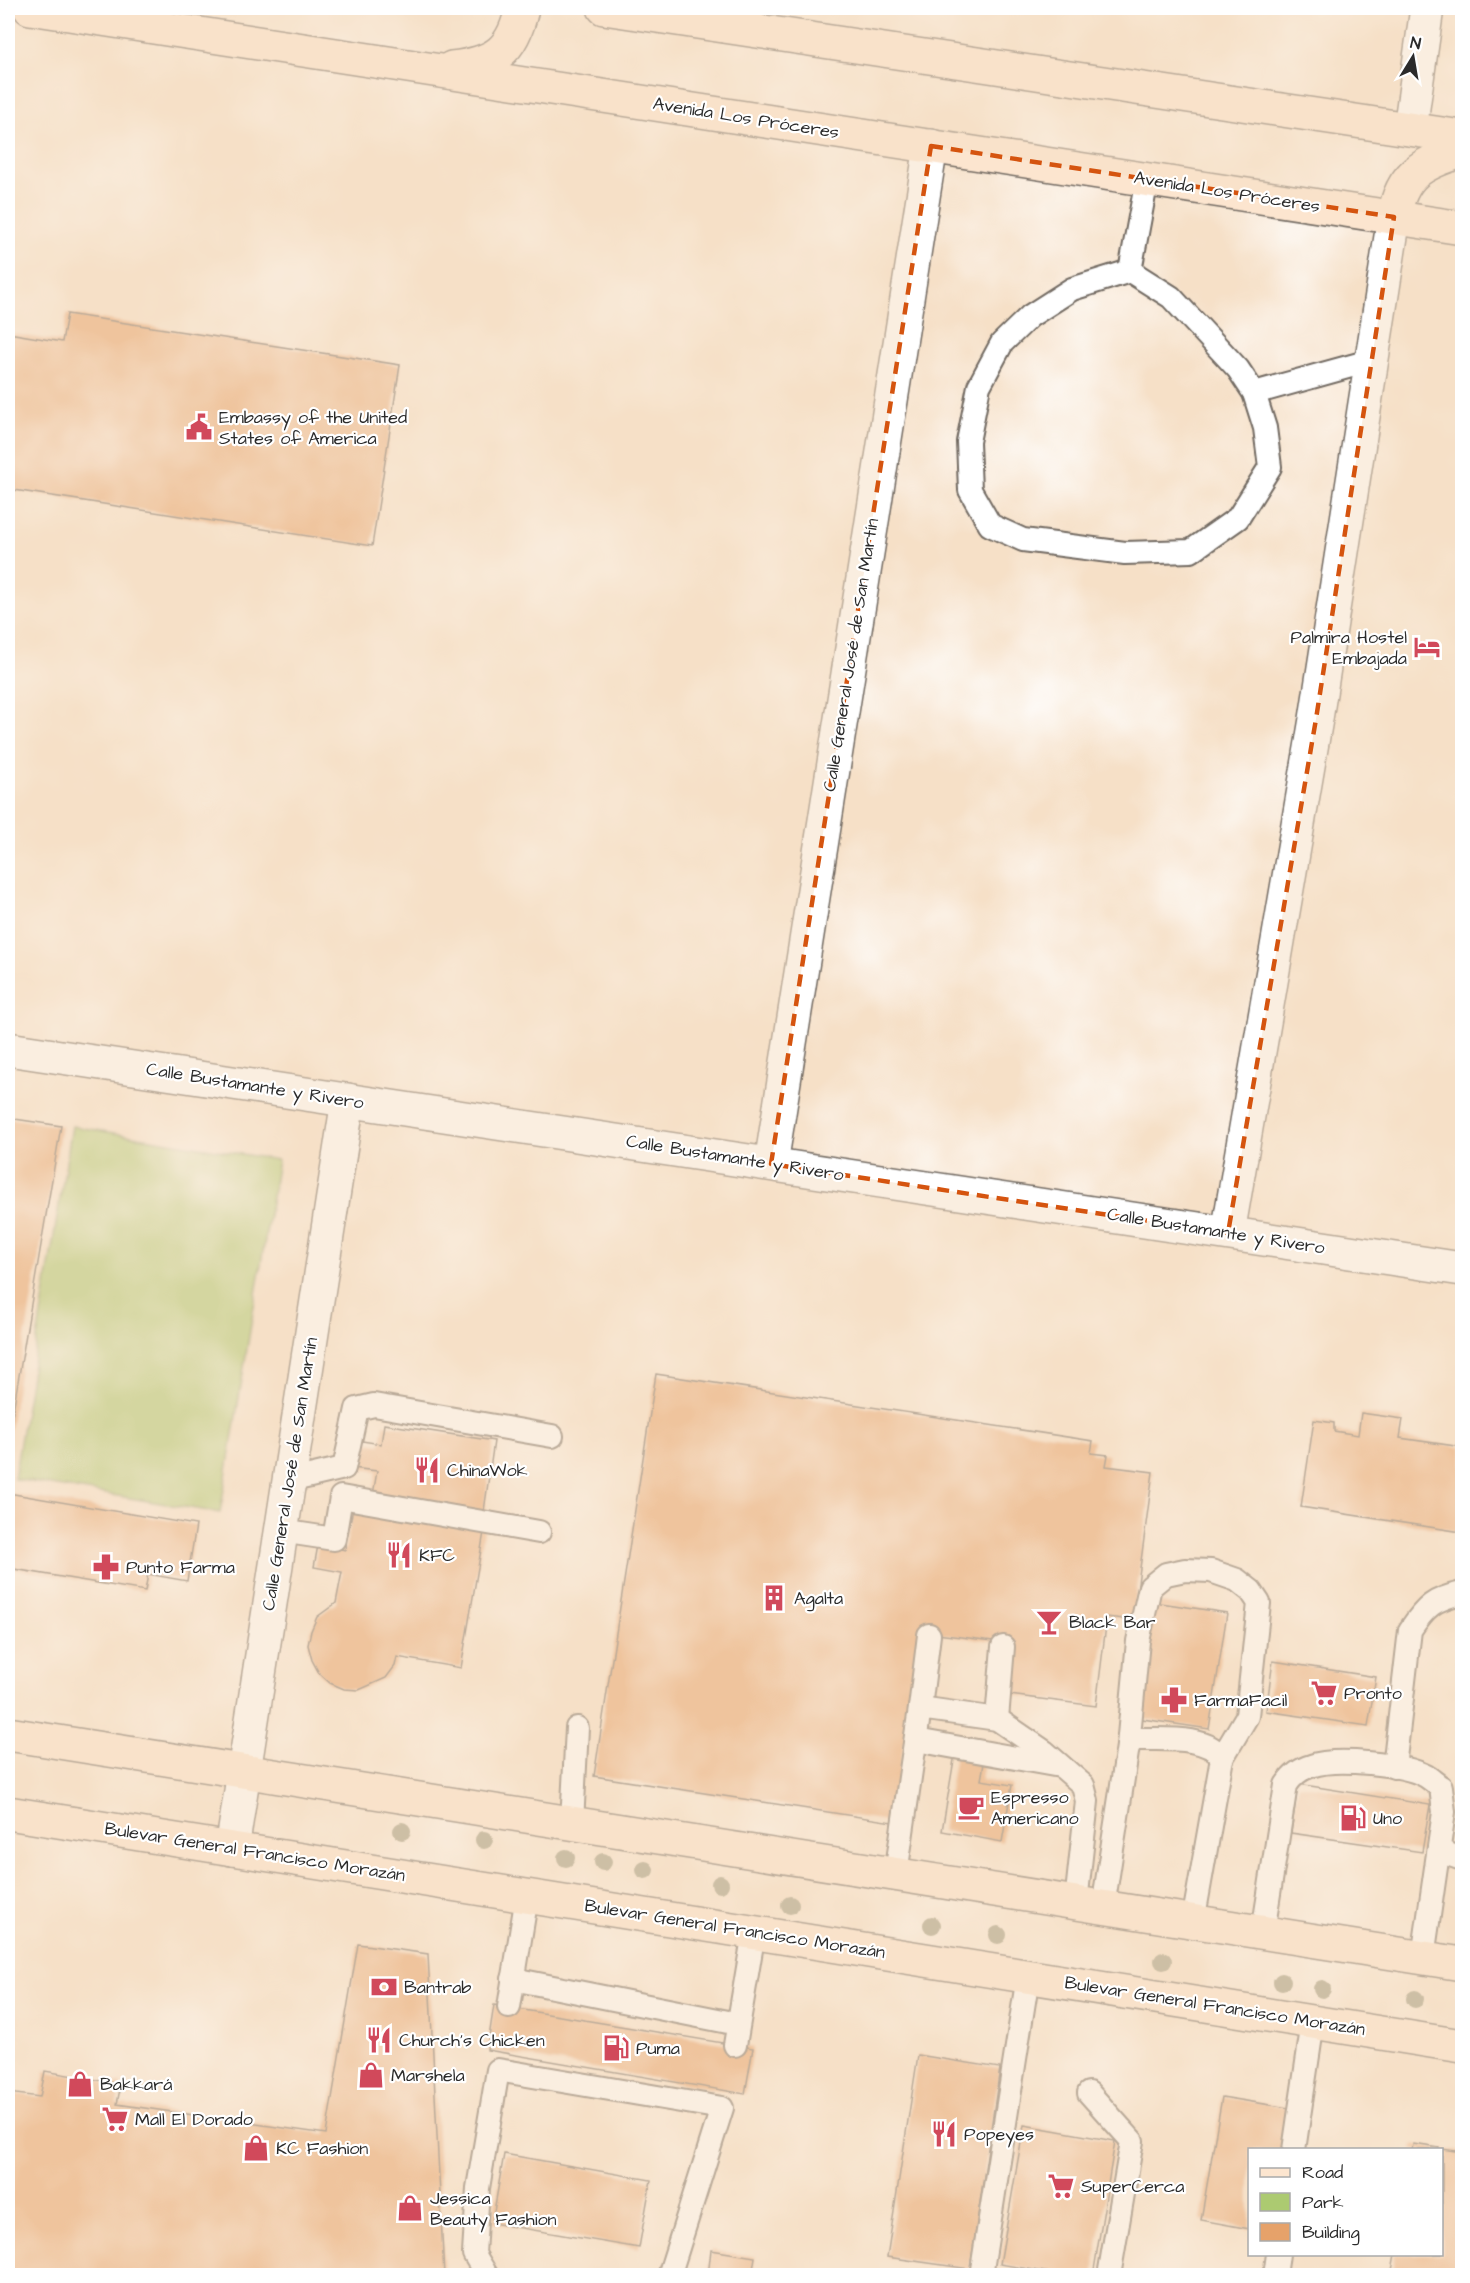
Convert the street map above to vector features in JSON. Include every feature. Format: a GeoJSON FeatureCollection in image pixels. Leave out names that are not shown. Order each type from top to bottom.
{"type":"FeatureCollection","features":[{"type":"Feature","properties":{"kind":"main road","name":"Avenida Los Próceres"},"geometry":{"type":"LineString","coordinates":[[30,8],[1462,228]]}},
{"type":"Feature","properties":{"kind":"main road"},"geometry":{"type":"LineString","coordinates":[[421,69],[466,66],[497,55],[514,35],[522,8]]}},
{"type":"Feature","properties":{"kind":"main road"},"geometry":{"type":"LineString","coordinates":[[604,8],[1462,137]]}},
{"type":"Feature","properties":{"kind":"main road"},"geometry":{"type":"LineString","coordinates":[[1394,217],[1398,198],[1409,177],[1438,158],[1462,151]]}},
{"type":"Feature","properties":{"kind":"main road"},"geometry":{"type":"LineString","coordinates":[[8,1734],[1462,1964]]}},
{"type":"Feature","properties":{"kind":"main road","name":"Bulevar General Francisco Morazán"},"geometry":{"type":"LineString","coordinates":[[8,1813],[1462,2046]]}},
{"type":"Feature","properties":{"kind":"street"},"geometry":{"type":"LineString","coordinates":[[1410,129],[1427,8]]}},
{"type":"Feature","properties":{"kind":"street","name":"Calle General José de San Martín"},"geometry":{"type":"LineString","coordinates":[[771,1164],[931,146]]}},
{"type":"Feature","properties":{"kind":"street"},"geometry":{"type":"LineString","coordinates":[[1228,1233],[1316,719],[1394,217]]}},
{"type":"Feature","properties":{"kind":"street","name":"Calle Bustamante y Rivero"},"geometry":{"type":"LineString","coordinates":[[8,1049],[1462,1269]]}},
{"type":"Feature","properties":{"kind":"street","name":"Calle General José de San Martín"},"geometry":{"type":"LineString","coordinates":[[232,1849],[348,1100]]}},
{"type":"Feature","properties":{"kind":"lane"},"geometry":{"type":"LineString","coordinates":[[1130,271],[1147,179]]}},
{"type":"Feature","properties":{"kind":"lane"},"geometry":{"type":"LineString","coordinates":[[1130,271],[1171,297],[1238,369],[1254,393],[1265,428],[1270,467],[1238,518],[1191,551],[1125,553],[1035,542],[1023,540],[990,525],[970,490],[968,442],[979,386],[1002,343],[1030,316],[1072,289],[1130,271]]}},
{"type":"Feature","properties":{"kind":"lane"},"geometry":{"type":"LineString","coordinates":[[1254,393],[1373,360]]}},
{"type":"Feature","properties":{"kind":"lane"},"geometry":{"type":"LineString","coordinates":[[289,1481],[344,1468],[357,1410],[374,1405],[552,1436]]}},
{"type":"Feature","properties":{"kind":"lane"},"geometry":{"type":"LineString","coordinates":[[281,1531],[334,1539],[341,1497],[539,1532]]}},
{"type":"Feature","properties":{"kind":"lane"},"geometry":{"type":"LineString","coordinates":[[1090,1905],[1128,1746],[1138,1641],[1150,1587],[1166,1574],[1185,1570],[1211,1571],[1237,1580],[1251,1591],[1259,1603],[1247,1716],[1222,1758],[1193,1922]]}},
{"type":"Feature","properties":{"kind":"lane"},"geometry":{"type":"LineString","coordinates":[[1394,1767],[1410,1630],[1420,1615],[1437,1599],[1462,1593]]}},
{"type":"Feature","properties":{"kind":"lane"},"geometry":{"type":"LineString","coordinates":[[896,1874],[929,1635]]}},
{"type":"Feature","properties":{"kind":"lane"},"geometry":{"type":"LineString","coordinates":[[997,1719],[1003,1647]]}},
{"type":"Feature","properties":{"kind":"lane"},"geometry":{"type":"LineString","coordinates":[[920,1708],[997,1719],[1062,1766],[1083,1785],[1087,1802],[1090,1905]]}},
{"type":"Feature","properties":{"kind":"lane"},"geometry":{"type":"LineString","coordinates":[[572,1823],[578,1728]]}},
{"type":"Feature","properties":{"kind":"lane"},"geometry":{"type":"LineString","coordinates":[[1128,1746],[1134,1739],[1190,1742],[1212,1746],[1222,1758]]}},
{"type":"Feature","properties":{"kind":"lane"},"geometry":{"type":"LineString","coordinates":[[916,1740],[1062,1766]]}},
{"type":"Feature","properties":{"kind":"lane"},"geometry":{"type":"LineString","coordinates":[[1263,1932],[1286,1785],[1292,1776],[1310,1766],[1322,1763],[1394,1767],[1425,1775],[1441,1787],[1444,1812],[1423,1957]]}},
{"type":"Feature","properties":{"kind":"lane"},"geometry":{"type":"LineString","coordinates":[[1439,1851],[1462,1859]]}},
{"type":"Feature","properties":{"kind":"lane"},"geometry":{"type":"LineString","coordinates":[[509,2007],[527,1896]]}},
{"type":"Feature","properties":{"kind":"lane"},"geometry":{"type":"LineString","coordinates":[[513,1979],[737,2035],[754,1932]]}},
{"type":"Feature","properties":{"kind":"lane"},"geometry":{"type":"LineString","coordinates":[[981,2276],[1028,1976]]}},
{"type":"Feature","properties":{"kind":"lane"},"geometry":{"type":"LineString","coordinates":[[1294,2148],[1313,2022]]}},
{"type":"Feature","properties":{"kind":"lane"},"geometry":{"type":"LineString","coordinates":[[487,2276],[474,2254],[478,2188],[498,2070],[722,2108],[669,2276]]}},
{"type":"Feature","properties":{"kind":"lane"},"geometry":{"type":"LineString","coordinates":[[1089,2093],[1132,2139],[1109,2276]]}},
{"type":"Feature","properties":{"kind":"lane"},"geometry":{"type":"LineString","coordinates":[[1275,2276],[1278,2256]]}},
{"type":"Feature","properties":{"kind":"highlighted area"},"geometry":{"type":"Polygon","coordinates":[[[931,146],[1394,217],[1316,719],[1228,1233],[771,1164],[931,146]]]}},
{"type":"Feature","properties":{"kind":"green space"},"geometry":{"type":"Polygon","coordinates":[[[72,1126],[278,1160],[220,1513],[14,1479],[72,1126]]]}},
{"type":"Feature","properties":{"kind":"building","name":"Embassy of the United States of America"},"geometry":{"type":"Polygon","coordinates":[[[67,314],[400,365],[372,546],[8,489],[8,333],[62,342],[67,314]]]}},
{"type":"Feature","properties":{"kind":"building"},"geometry":{"type":"Polygon","coordinates":[[[8,1118],[61,1126],[9,1435],[8,1435],[8,1118]]]}},
{"type":"Feature","properties":{"kind":"building","name":"Agalta"},"geometry":{"type":"Polygon","coordinates":[[[656,1374],[1093,1441],[1091,1453],[1108,1455],[1106,1466],[1153,1472],[1133,1620],[1107,1617],[1096,1706],[1002,1694],[1009,1643],[921,1632],[892,1822],[594,1776],[656,1374]]]}},
{"type":"Feature","properties":{"kind":"building"},"geometry":{"type":"Polygon","coordinates":[[[1361,1413],[1403,1419],[1400,1438],[1462,1447],[1462,1532],[1301,1507],[1314,1420],[1334,1423],[1334,1431],[1358,1435],[1361,1413]]]}},
{"type":"Feature","properties":{"kind":"building","name":"ChinaWok"},"geometry":{"type":"Polygon","coordinates":[[[384,1424],[494,1441],[483,1518],[372,1501],[377,1471],[352,1468],[356,1440],[381,1444],[384,1424]]]}},
{"type":"Feature","properties":{"kind":"building"},"geometry":{"type":"Polygon","coordinates":[[[8,1493],[196,1525],[187,1581],[148,1574],[145,1591],[8,1568],[8,1493]]]}},
{"type":"Feature","properties":{"kind":"building"},"geometry":{"type":"Polygon","coordinates":[[[354,1503],[485,1526],[461,1668],[397,1657],[395,1666],[386,1678],[359,1690],[344,1689],[330,1683],[319,1673],[308,1645],[311,1631],[317,1617],[336,1603],[342,1572],[314,1567],[318,1545],[345,1550],[354,1503]]]}},
{"type":"Feature","properties":{"kind":"building"},"geometry":{"type":"Polygon","coordinates":[[[1154,1602],[1227,1613],[1209,1729],[1136,1718],[1154,1602]]]}},
{"type":"Feature","properties":{"kind":"building"},"geometry":{"type":"Polygon","coordinates":[[[1273,1661],[1376,1677],[1368,1726],[1266,1711],[1273,1661]]]}},
{"type":"Feature","properties":{"kind":"building"},"geometry":{"type":"Polygon","coordinates":[[[958,1736],[988,1741],[981,1780],[1012,1785],[1002,1842],[942,1831],[958,1736]]]}},
{"type":"Feature","properties":{"kind":"building"},"geometry":{"type":"Polygon","coordinates":[[[1298,1784],[1430,1805],[1422,1852],[1291,1833],[1298,1784]]]}},
{"type":"Feature","properties":{"kind":"building","name":"Mall El Dorado"},"geometry":{"type":"Polygon","coordinates":[[[358,1944],[428,1954],[444,2276],[8,2276],[8,2093],[40,2097],[45,2071],[121,2084],[117,2104],[326,2134],[358,1944]]]}},
{"type":"Feature","properties":{"kind":"building"},"geometry":{"type":"Polygon","coordinates":[[[494,2005],[753,2048],[745,2094],[487,2050],[494,2005]]]}},
{"type":"Feature","properties":{"kind":"building"},"geometry":{"type":"Polygon","coordinates":[[[918,2055],[1000,2068],[970,2269],[887,2257],[918,2055]]]}},
{"type":"Feature","properties":{"kind":"building"},"geometry":{"type":"Polygon","coordinates":[[[1222,2097],[1295,2109],[1288,2148],[1248,2148],[1248,2229],[1201,2220],[1222,2097]]]}},
{"type":"Feature","properties":{"kind":"building"},"geometry":{"type":"Polygon","coordinates":[[[1024,2125],[1115,2141],[1093,2276],[1067,2276],[1000,2264],[1024,2125]]]}},
{"type":"Feature","properties":{"kind":"building"},"geometry":{"type":"Polygon","coordinates":[[[1413,2144],[1439,2148],[1412,2148],[1413,2144]]]}},
{"type":"Feature","properties":{"kind":"building"},"geometry":{"type":"Polygon","coordinates":[[[1443,2149],[1462,2152],[1462,2276],[1391,2276],[1395,2256],[1443,2256],[1443,2149]]]}},
{"type":"Feature","properties":{"kind":"building"},"geometry":{"type":"Polygon","coordinates":[[[504,2154],[651,2180],[639,2248],[492,2223],[504,2154]]]}},
{"type":"Feature","properties":{"kind":"building"},"geometry":{"type":"Polygon","coordinates":[[[711,2250],[755,2257],[752,2276],[708,2276],[711,2250]]]}},
{"type":"Feature","properties":{"kind":"place","name":"Embassy of the United States of America"},"geometry":{"type":"Point","coordinates":[199,427]}},
{"type":"Feature","properties":{"kind":"place","name":"Palmira Hostel Embajada"},"geometry":{"type":"Point","coordinates":[1427,647]}},
{"type":"Feature","properties":{"kind":"place","name":"ChinaWok"},"geometry":{"type":"Point","coordinates":[427,1470]}},
{"type":"Feature","properties":{"kind":"place","name":"KFC"},"geometry":{"type":"Point","coordinates":[399,1555]}},
{"type":"Feature","properties":{"kind":"place","name":"Punto Farma"},"geometry":{"type":"Point","coordinates":[106,1567]}},
{"type":"Feature","properties":{"kind":"place","name":"Agalta"},"geometry":{"type":"Point","coordinates":[774,1598]}},
{"type":"Feature","properties":{"kind":"place","name":"Black Bar"},"geometry":{"type":"Point","coordinates":[1049,1622]}},
{"type":"Feature","properties":{"kind":"place","name":"Pronto"},"geometry":{"type":"Point","coordinates":[1324,1693]}},
{"type":"Feature","properties":{"kind":"place","name":"FarmaFacil"},"geometry":{"type":"Point","coordinates":[1174,1700]}},
{"type":"Feature","properties":{"kind":"place","name":"Espresso Americano"},"geometry":{"type":"Point","coordinates":[971,1807]}},
{"type":"Feature","properties":{"kind":"place","name":"Uno"},"geometry":{"type":"Point","coordinates":[1353,1818]}},
{"type":"Feature","properties":{"kind":"place","name":"Bantrab"},"geometry":{"type":"Point","coordinates":[384,1987]}},
{"type":"Feature","properties":{"kind":"place","name":"Church's Chicken"},"geometry":{"type":"Point","coordinates":[379,2040]}},
{"type":"Feature","properties":{"kind":"place","name":"Puma"},"geometry":{"type":"Point","coordinates":[616,2048]}},
{"type":"Feature","properties":{"kind":"place","name":"Marshela"},"geometry":{"type":"Point","coordinates":[371,2075]}},
{"type":"Feature","properties":{"kind":"place","name":"Bakkará"},"geometry":{"type":"Point","coordinates":[80,2084]}},
{"type":"Feature","properties":{"kind":"place","name":"Mall El Dorado"},"geometry":{"type":"Point","coordinates":[115,2119]}},
{"type":"Feature","properties":{"kind":"place","name":"Popeyes"},"geometry":{"type":"Point","coordinates":[944,2134]}},
{"type":"Feature","properties":{"kind":"place","name":"KC Fashion"},"geometry":{"type":"Point","coordinates":[256,2148]}},
{"type":"Feature","properties":{"kind":"place","name":"SuperCerca"},"geometry":{"type":"Point","coordinates":[1061,2186]}},
{"type":"Feature","properties":{"kind":"place","name":"Jessica Beauty Fashion"},"geometry":{"type":"Point","coordinates":[410,2208]}}]}
